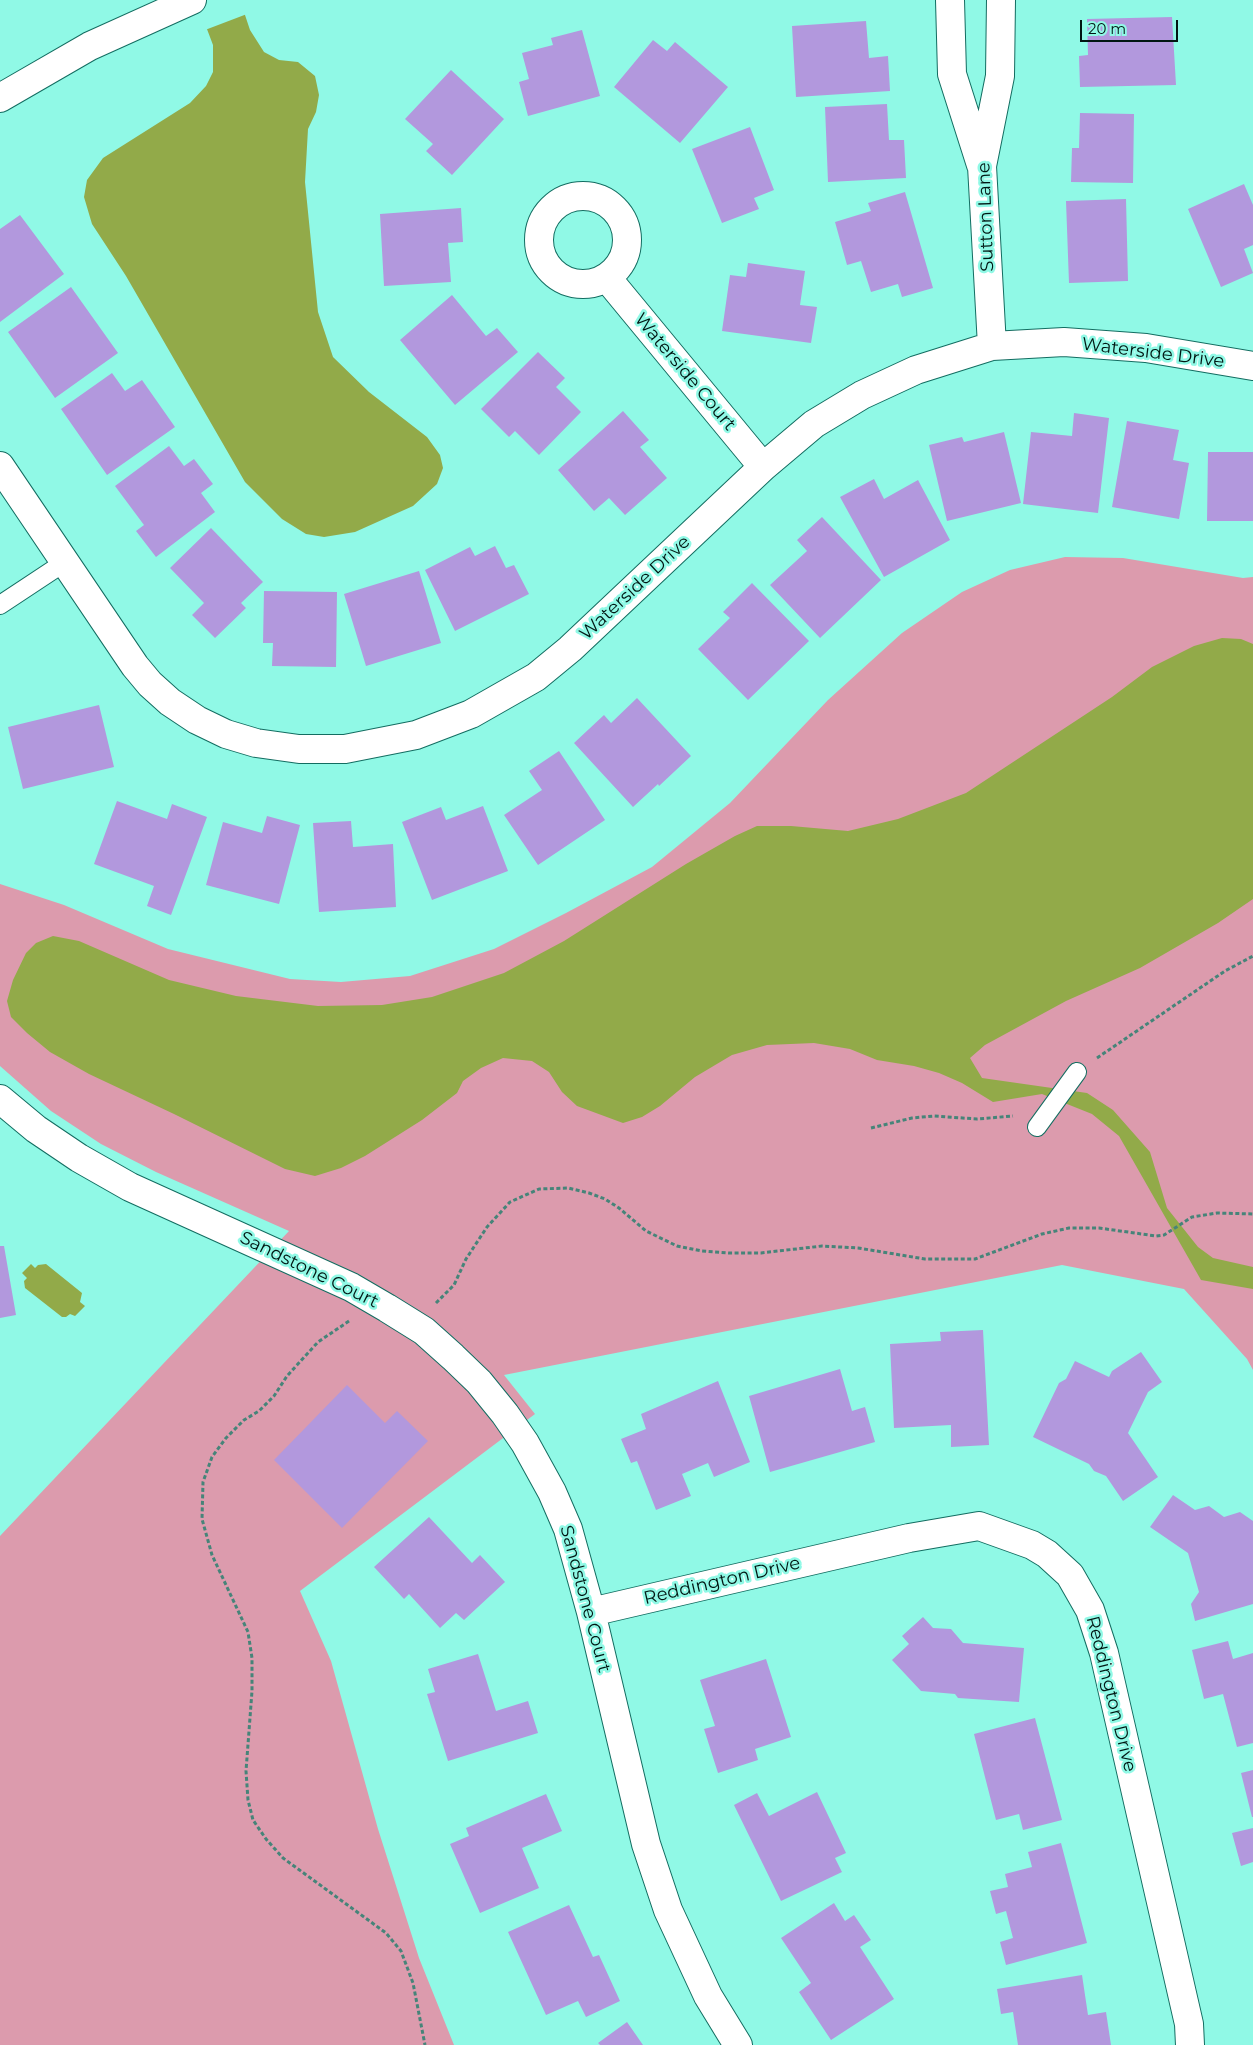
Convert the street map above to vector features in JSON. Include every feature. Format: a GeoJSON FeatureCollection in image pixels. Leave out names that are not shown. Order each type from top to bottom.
{"type":"FeatureCollection","features":[{"type":"Feature","properties":{"kind":"street"},"geometry":{"type":"LineString","coordinates":[[950,0],[952,74],[982,166]]}},
{"type":"Feature","properties":{"kind":"street","name":"Sutton Lane"},"geometry":{"type":"LineString","coordinates":[[992,346],[982,166],[1000,76],[1001,0]]}},
{"type":"Feature","properties":{"kind":"street"},"geometry":{"type":"LineString","coordinates":[[0,98],[90,46],[189,1]]}},
{"type":"Feature","properties":{"kind":"street","name":"Waterside Court"},"geometry":{"type":"LineString","coordinates":[[607,278],[763,466]]}},
{"type":"Feature","properties":{"kind":"street","name":"Waterside Drive"},"geometry":{"type":"LineString","coordinates":[[5,483],[64,562],[134,666],[150,684],[184,711],[226,734],[256,743],[299,749],[345,749],[416,735],[462,718],[536,677],[570,649],[763,466],[814,424],[862,395],[916,370],[992,346],[1044,342],[1146,348],[1253,366]]}},
{"type":"Feature","properties":{"kind":"street","name":"Sandstone Court"},"geometry":{"type":"LineString","coordinates":[[0,1099],[36,1129],[113,1178],[351,1287],[424,1331],[479,1382],[505,1414],[526,1443],[552,1492],[570,1538],[591,1612],[646,1844],[668,1910],[708,1996],[738,2045]]}},
{"type":"Feature","properties":{"kind":"street","name":"Reddington Drive"},"geometry":{"type":"LineString","coordinates":[[591,1612],[909,1538],[979,1526],[1032,1544],[1047,1554],[1070,1575],[1090,1610],[1104,1653],[1189,2024],[1190,2045]]}},
{"type":"Feature","properties":{"kind":"lane"},"geometry":{"type":"LineString","coordinates":[[0,605],[64,562]]}},
{"type":"Feature","properties":{"kind":"lane"},"geometry":{"type":"LineString","coordinates":[[1044,1117],[1076,1073]]}},
{"type":"Feature","properties":{"kind":"path"},"geometry":{"type":"LineString","coordinates":[[1076,1073],[1225,971],[1253,956]]}},
{"type":"Feature","properties":{"kind":"path"},"geometry":{"type":"LineString","coordinates":[[871,1128],[912,1118],[934,1116],[977,1119],[1044,1117]]}},
{"type":"Feature","properties":{"kind":"path"},"geometry":{"type":"LineString","coordinates":[[1164,1235],[1192,1217],[1218,1213],[1253,1214]]}},
{"type":"Feature","properties":{"kind":"shaded area"},"geometry":{"type":"Polygon","coordinates":[[[196,0],[240,0],[250,30],[264,52],[279,60],[298,62],[315,76],[319,95],[316,112],[308,129],[305,182],[318,312],[333,357],[369,392],[427,437],[440,455],[443,468],[437,484],[413,506],[355,532],[324,537],[306,534],[282,519],[245,482],[126,276],[92,224],[84,197],[87,180],[103,158],[190,103],[206,86],[213,72],[213,45],[196,0]]]}},
{"type":"Feature","properties":{"kind":"shaded area"},"geometry":{"type":"Polygon","coordinates":[[[1065,557],[1123,558],[1243,578],[1253,577],[1253,1370],[1247,1359],[1184,1289],[1062,1265],[504,1375],[535,1414],[300,1591],[331,1661],[378,1829],[419,1958],[454,2045],[0,2045],[0,1536],[289,1231],[156,1172],[101,1144],[51,1111],[0,1066],[0,884],[64,905],[168,949],[290,979],[341,982],[410,976],[494,949],[652,867],[730,803],[828,700],[902,633],[962,592],[1010,570],[1065,557]]]}},
{"type":"Feature","properties":{"kind":"shaded area"},"geometry":{"type":"Polygon","coordinates":[[[1222,638],[1241,639],[1253,644],[1253,899],[1218,923],[1140,968],[1066,1001],[985,1045],[970,1058],[982,1078],[1087,1093],[1113,1110],[1150,1152],[1167,1208],[1198,1247],[1213,1258],[1253,1267],[1253,1289],[1201,1280],[1119,1136],[1092,1114],[1042,1094],[993,1102],[962,1083],[939,1073],[914,1066],[877,1060],[850,1049],[814,1043],[767,1045],[732,1055],[695,1077],[660,1106],[642,1117],[623,1123],[577,1106],[562,1092],[549,1072],[532,1061],[503,1058],[481,1068],[463,1081],[457,1093],[422,1120],[365,1156],[341,1168],[315,1176],[285,1169],[89,1074],[50,1052],[11,1017],[7,1001],[13,980],[26,953],[36,943],[53,936],[79,941],[169,980],[236,996],[318,1006],[382,1005],[432,997],[504,973],[564,941],[686,864],[735,836],[757,826],[791,826],[848,831],[898,819],[966,793],[1112,697],[1152,667],[1194,646],[1222,638]]]}},
{"type":"Feature","properties":{"kind":"shaded area"},"geometry":{"type":"Polygon","coordinates":[[[31,1264],[35,1268],[38,1265],[46,1264],[82,1293],[80,1302],[85,1306],[75,1316],[70,1314],[62,1317],[25,1288],[24,1281],[27,1278],[22,1273],[31,1264]]]}},
{"type":"Feature","properties":{"kind":"pier"},"geometry":{"type":"Polygon","coordinates":[[[194,0],[242,0],[247,14],[205,30],[194,0]]]}},
{"type":"Feature","properties":{"kind":"building"},"geometry":{"type":"Polygon","coordinates":[[[1172,17],[1176,85],[1080,87],[1079,56],[1088,55],[1087,19],[1172,17]]]}},
{"type":"Feature","properties":{"kind":"building"},"geometry":{"type":"Polygon","coordinates":[[[866,21],[869,58],[888,56],[890,91],[796,97],[792,26],[866,21]]]}},
{"type":"Feature","properties":{"kind":"building"},"geometry":{"type":"Polygon","coordinates":[[[582,30],[600,96],[528,116],[519,82],[529,79],[522,53],[553,45],[551,38],[582,30]]]}},
{"type":"Feature","properties":{"kind":"building"},"geometry":{"type":"Polygon","coordinates":[[[653,40],[667,51],[675,42],[728,87],[680,143],[614,87],[653,40]]]}},
{"type":"Feature","properties":{"kind":"building"},"geometry":{"type":"Polygon","coordinates":[[[451,70],[504,119],[452,175],[426,151],[433,144],[405,119],[451,70]]]}},
{"type":"Feature","properties":{"kind":"building"},"geometry":{"type":"Polygon","coordinates":[[[887,104],[889,140],[904,140],[906,178],[828,182],[825,107],[887,104]]]}},
{"type":"Feature","properties":{"kind":"building"},"geometry":{"type":"Polygon","coordinates":[[[1080,113],[1134,114],[1133,183],[1071,182],[1072,148],[1079,148],[1080,113]]]}},
{"type":"Feature","properties":{"kind":"building"},"geometry":{"type":"Polygon","coordinates":[[[750,127],[774,190],[754,198],[759,209],[722,223],[692,149],[750,127]]]}},
{"type":"Feature","properties":{"kind":"building"},"geometry":{"type":"Polygon","coordinates":[[[1244,184],[1253,205],[1253,245],[1244,249],[1253,273],[1221,287],[1188,209],[1244,184]]]}},
{"type":"Feature","properties":{"kind":"building"},"geometry":{"type":"Polygon","coordinates":[[[905,192],[933,288],[902,297],[898,284],[871,292],[861,261],[847,265],[835,222],[871,211],[868,203],[905,192]]]}},
{"type":"Feature","properties":{"kind":"building"},"geometry":{"type":"Polygon","coordinates":[[[1126,199],[1128,281],[1069,283],[1066,201],[1126,199]]]}},
{"type":"Feature","properties":{"kind":"building"},"geometry":{"type":"Polygon","coordinates":[[[461,208],[463,242],[448,243],[451,282],[384,286],[380,214],[461,208]]]}},
{"type":"Feature","properties":{"kind":"building"},"geometry":{"type":"Polygon","coordinates":[[[20,215],[64,274],[0,322],[0,229],[20,215]]]}},
{"type":"Feature","properties":{"kind":"building"},"geometry":{"type":"Polygon","coordinates":[[[748,263],[805,271],[800,305],[817,307],[811,343],[722,331],[730,275],[746,277],[748,263]]]}},
{"type":"Feature","properties":{"kind":"building"},"geometry":{"type":"Polygon","coordinates":[[[71,287],[118,353],[55,398],[8,332],[71,287]]]}},
{"type":"Feature","properties":{"kind":"building"},"geometry":{"type":"Polygon","coordinates":[[[452,295],[486,336],[497,328],[518,352],[455,405],[400,340],[452,295]]]}},
{"type":"Feature","properties":{"kind":"building"},"geometry":{"type":"Polygon","coordinates":[[[538,352],[565,378],[556,387],[581,412],[539,455],[515,431],[509,437],[481,409],[538,352]]]}},
{"type":"Feature","properties":{"kind":"building"},"geometry":{"type":"Polygon","coordinates":[[[112,373],[125,391],[142,380],[175,427],[107,475],[61,409],[112,373]]]}},
{"type":"Feature","properties":{"kind":"building"},"geometry":{"type":"Polygon","coordinates":[[[623,411],[649,440],[640,447],[667,478],[625,515],[609,498],[594,511],[558,470],[623,411]]]}},
{"type":"Feature","properties":{"kind":"building"},"geometry":{"type":"Polygon","coordinates":[[[1074,413],[1109,418],[1098,513],[1023,504],[1031,432],[1072,436],[1074,413]]]}},
{"type":"Feature","properties":{"kind":"building"},"geometry":{"type":"Polygon","coordinates":[[[1127,421],[1179,430],[1173,460],[1189,463],[1179,519],[1112,507],[1127,421]]]}},
{"type":"Feature","properties":{"kind":"building"},"geometry":{"type":"Polygon","coordinates":[[[1004,432],[1021,503],[947,521],[929,445],[962,437],[964,442],[1004,432]]]}},
{"type":"Feature","properties":{"kind":"building"},"geometry":{"type":"Polygon","coordinates":[[[169,446],[184,466],[194,459],[213,484],[201,493],[215,512],[156,557],[136,531],[144,525],[115,486],[169,446]]]}},
{"type":"Feature","properties":{"kind":"building"},"geometry":{"type":"Polygon","coordinates":[[[1208,452],[1253,452],[1253,521],[1207,521],[1208,452]]]}},
{"type":"Feature","properties":{"kind":"building"},"geometry":{"type":"Polygon","coordinates":[[[874,479],[884,499],[918,480],[950,540],[884,577],[840,497],[874,479]]]}},
{"type":"Feature","properties":{"kind":"building"},"geometry":{"type":"Polygon","coordinates":[[[822,517],[881,580],[820,638],[770,585],[807,551],[797,540],[822,517]]]}},
{"type":"Feature","properties":{"kind":"building"},"geometry":{"type":"Polygon","coordinates":[[[211,528],[263,582],[241,603],[246,608],[215,638],[192,615],[204,603],[170,568],[211,528]]]}},
{"type":"Feature","properties":{"kind":"building"},"geometry":{"type":"Polygon","coordinates":[[[495,546],[506,568],[514,565],[529,594],[455,631],[425,570],[470,547],[475,556],[495,546]]]}},
{"type":"Feature","properties":{"kind":"building"},"geometry":{"type":"Polygon","coordinates":[[[419,571],[441,643],[366,666],[344,594],[419,571]]]}},
{"type":"Feature","properties":{"kind":"building"},"geometry":{"type":"Polygon","coordinates":[[[752,583],[809,641],[748,700],[698,649],[730,618],[723,612],[752,583]]]}},
{"type":"Feature","properties":{"kind":"building"},"geometry":{"type":"Polygon","coordinates":[[[264,591],[337,592],[336,667],[272,666],[273,643],[263,643],[264,591]]]}},
{"type":"Feature","properties":{"kind":"building"},"geometry":{"type":"Polygon","coordinates":[[[637,698],[691,756],[633,807],[574,743],[604,715],[611,723],[637,698]]]}},
{"type":"Feature","properties":{"kind":"building"},"geometry":{"type":"Polygon","coordinates":[[[99,705],[114,767],[23,789],[8,727],[99,705]]]}},
{"type":"Feature","properties":{"kind":"building"},"geometry":{"type":"Polygon","coordinates":[[[559,751],[605,820],[538,865],[504,815],[542,790],[529,771],[559,751]]]}},
{"type":"Feature","properties":{"kind":"building"},"geometry":{"type":"Polygon","coordinates":[[[117,801],[167,819],[172,804],[207,817],[171,915],[147,906],[154,886],[94,864],[117,801]]]}},
{"type":"Feature","properties":{"kind":"building"},"geometry":{"type":"Polygon","coordinates":[[[483,806],[508,871],[432,900],[402,822],[441,807],[446,820],[483,806]]]}},
{"type":"Feature","properties":{"kind":"building"},"geometry":{"type":"Polygon","coordinates":[[[267,816],[300,825],[279,904],[206,885],[223,822],[262,833],[267,816]]]}},
{"type":"Feature","properties":{"kind":"building"},"geometry":{"type":"Polygon","coordinates":[[[351,821],[353,847],[393,844],[396,907],[319,912],[313,823],[351,821]]]}},
{"type":"Feature","properties":{"kind":"building"},"geometry":{"type":"Polygon","coordinates":[[[0,1246],[4,1246],[16,1315],[0,1318],[0,1246]]]}},
{"type":"Feature","properties":{"kind":"building"},"geometry":{"type":"Polygon","coordinates":[[[983,1330],[989,1445],[951,1447],[951,1425],[894,1428],[890,1344],[941,1341],[940,1332],[983,1330]]]}},
{"type":"Feature","properties":{"kind":"building"},"geometry":{"type":"Polygon","coordinates":[[[1141,1352],[1162,1382],[1148,1392],[1128,1433],[1158,1477],[1123,1501],[1106,1476],[1094,1471],[1089,1464],[1033,1437],[1059,1383],[1066,1379],[1075,1361],[1109,1377],[1112,1371],[1141,1352]]]}},
{"type":"Feature","properties":{"kind":"building"},"geometry":{"type":"Polygon","coordinates":[[[840,1369],[852,1411],[865,1407],[875,1442],[770,1472],[749,1396],[840,1369]]]}},
{"type":"Feature","properties":{"kind":"building"},"geometry":{"type":"Polygon","coordinates":[[[718,1381],[750,1462],[714,1477],[708,1463],[682,1474],[691,1496],[656,1510],[637,1461],[631,1463],[621,1439],[646,1429],[641,1414],[718,1381]]]}},
{"type":"Feature","properties":{"kind":"building"},"geometry":{"type":"Polygon","coordinates":[[[347,1385],[385,1423],[397,1411],[428,1441],[342,1528],[274,1460],[347,1385]]]}},
{"type":"Feature","properties":{"kind":"building"},"geometry":{"type":"Polygon","coordinates":[[[1173,1495],[1195,1510],[1209,1506],[1224,1517],[1240,1512],[1253,1521],[1253,1604],[1195,1621],[1191,1604],[1199,1592],[1188,1553],[1150,1527],[1173,1495]]]}},
{"type":"Feature","properties":{"kind":"building"},"geometry":{"type":"Polygon","coordinates":[[[429,1517],[472,1563],[480,1555],[505,1582],[464,1620],[456,1613],[440,1628],[409,1594],[404,1599],[374,1567],[429,1517]]]}},
{"type":"Feature","properties":{"kind":"building"},"geometry":{"type":"Polygon","coordinates":[[[923,1617],[933,1628],[951,1629],[963,1643],[1024,1648],[1019,1702],[958,1698],[955,1694],[921,1691],[892,1660],[909,1644],[902,1636],[923,1617]]]}},
{"type":"Feature","properties":{"kind":"building"},"geometry":{"type":"Polygon","coordinates":[[[1228,1641],[1233,1659],[1253,1653],[1253,1743],[1237,1747],[1223,1694],[1204,1699],[1192,1650],[1228,1641]]]}},
{"type":"Feature","properties":{"kind":"building"},"geometry":{"type":"Polygon","coordinates":[[[478,1654],[496,1711],[528,1701],[538,1733],[448,1761],[427,1694],[435,1692],[428,1669],[478,1654]]]}},
{"type":"Feature","properties":{"kind":"building"},"geometry":{"type":"Polygon","coordinates":[[[766,1659],[791,1737],[755,1749],[758,1760],[718,1773],[704,1729],[715,1726],[700,1680],[766,1659]]]}},
{"type":"Feature","properties":{"kind":"building"},"geometry":{"type":"Polygon","coordinates":[[[1035,1718],[1062,1820],[1023,1830],[1019,1814],[996,1820],[974,1734],[1035,1718]]]}},
{"type":"Feature","properties":{"kind":"building"},"geometry":{"type":"Polygon","coordinates":[[[1253,1770],[1253,1817],[1252,1817],[1241,1773],[1253,1770]]]}},
{"type":"Feature","properties":{"kind":"building"},"geometry":{"type":"Polygon","coordinates":[[[817,1792],[846,1853],[835,1858],[842,1872],[781,1901],[734,1805],[757,1793],[769,1816],[817,1792]]]}},
{"type":"Feature","properties":{"kind":"building"},"geometry":{"type":"Polygon","coordinates":[[[546,1794],[562,1831],[522,1848],[539,1888],[480,1913],[450,1844],[469,1836],[466,1828],[546,1794]]]}},
{"type":"Feature","properties":{"kind":"building"},"geometry":{"type":"Polygon","coordinates":[[[1253,1828],[1253,1862],[1241,1866],[1232,1833],[1253,1828]]]}},
{"type":"Feature","properties":{"kind":"building"},"geometry":{"type":"Polygon","coordinates":[[[1061,1843],[1087,1943],[1006,1965],[1000,1942],[1013,1938],[1006,1911],[996,1914],[990,1891],[1008,1887],[1005,1874],[1032,1867],[1028,1852],[1061,1843]]]}},
{"type":"Feature","properties":{"kind":"building"},"geometry":{"type":"Polygon","coordinates":[[[834,1903],[845,1921],[854,1915],[871,1940],[860,1947],[894,1999],[831,2040],[799,1992],[811,1983],[781,1938],[834,1903]]]}},
{"type":"Feature","properties":{"kind":"building"},"geometry":{"type":"Polygon","coordinates":[[[569,1905],[593,1957],[599,1955],[620,2001],[586,2017],[578,2001],[546,2015],[508,1932],[569,1905]]]}},
{"type":"Feature","properties":{"kind":"building"},"geometry":{"type":"Polygon","coordinates":[[[1082,1975],[1088,2015],[1106,2012],[1111,2045],[1018,2045],[1013,2012],[1001,2014],[997,1989],[1082,1975]]]}},
{"type":"Feature","properties":{"kind":"building"},"geometry":{"type":"Polygon","coordinates":[[[627,2022],[643,2045],[600,2045],[598,2043],[627,2022]]]}}]}
